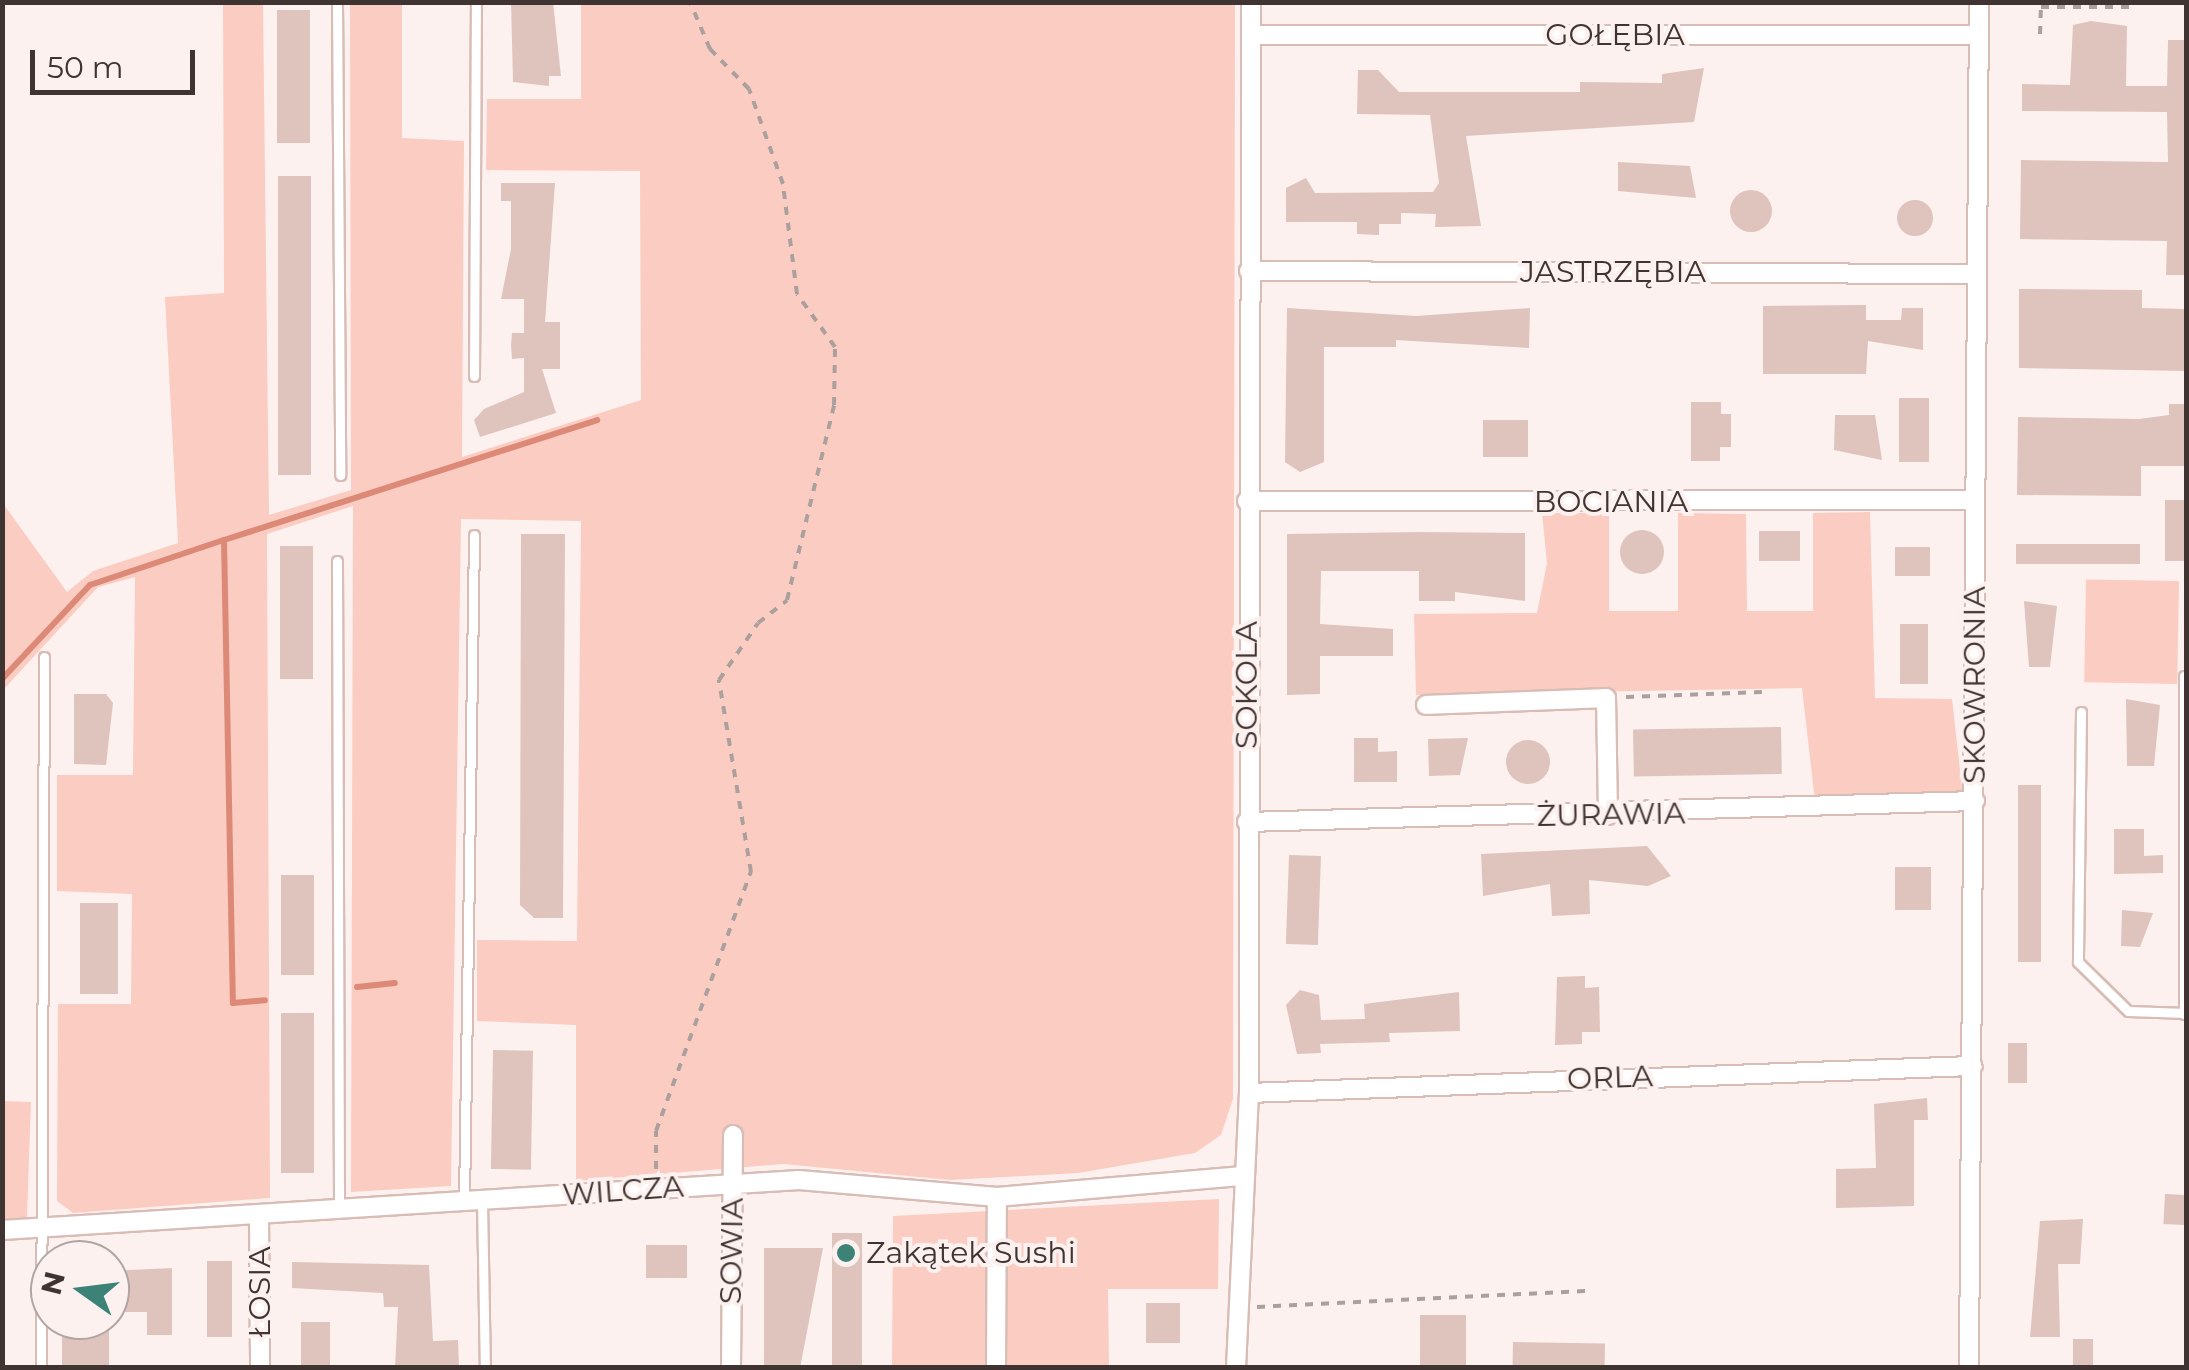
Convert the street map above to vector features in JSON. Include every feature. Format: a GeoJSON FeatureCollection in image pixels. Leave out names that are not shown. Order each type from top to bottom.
{"type":"FeatureCollection","features":[{"type":"Feature","properties":{"kind":"street","name":"SOKOLA"},"geometry":{"type":"LineString","coordinates":[[1236,1368],[1242,1176],[1249,1093],[1247,501],[1251,2]]}},
{"type":"Feature","properties":{"kind":"street","name":"SKOWRONIA"},"geometry":{"type":"LineString","coordinates":[[1969,1368],[1979,2]]}},
{"type":"Feature","properties":{"kind":"street","name":"GOŁĘBIA"},"geometry":{"type":"LineString","coordinates":[[1250,34],[1979,34]]}},
{"type":"Feature","properties":{"kind":"street","name":"JASTRZĘBIA"},"geometry":{"type":"LineString","coordinates":[[1250,271],[1976,274]]}},
{"type":"Feature","properties":{"kind":"street","name":"BOCIANIA"},"geometry":{"type":"LineString","coordinates":[[1247,501],[1976,500]]}},
{"type":"Feature","properties":{"kind":"street"},"geometry":{"type":"LineString","coordinates":[[1426,705],[1606,698],[1608,816]]}},
{"type":"Feature","properties":{"kind":"street","name":"ŻURAWIA"},"geometry":{"type":"LineString","coordinates":[[1247,822],[1608,816],[1975,801]]}},
{"type":"Feature","properties":{"kind":"street","name":"ORLA"},"geometry":{"type":"LineString","coordinates":[[1249,1093],[1972,1066]]}},
{"type":"Feature","properties":{"kind":"street","name":"SOWIA"},"geometry":{"type":"LineString","coordinates":[[731,1368],[733,1134]]}},
{"type":"Feature","properties":{"kind":"street","name":"WILCZA"},"geometry":{"type":"LineString","coordinates":[[2,1230],[733,1183],[997,1197],[1242,1176]]}},
{"type":"Feature","properties":{"kind":"street"},"geometry":{"type":"LineString","coordinates":[[996,1368],[997,1197]]}},
{"type":"Feature","properties":{"kind":"street","name":"ŁOSIA"},"geometry":{"type":"LineString","coordinates":[[259,1216],[260,1368]]}},
{"type":"Feature","properties":{"kind":"lane"},"geometry":{"type":"LineString","coordinates":[[337,2],[340,475]]}},
{"type":"Feature","properties":{"kind":"lane"},"geometry":{"type":"LineString","coordinates":[[474,376],[476,2]]}},
{"type":"Feature","properties":{"kind":"lane"},"geometry":{"type":"LineString","coordinates":[[474,535],[473,1201],[485,1368]]}},
{"type":"Feature","properties":{"kind":"lane"},"geometry":{"type":"LineString","coordinates":[[336,561],[338,1211]]}},
{"type":"Feature","properties":{"kind":"lane"},"geometry":{"type":"LineString","coordinates":[[40,1368],[44,657]]}},
{"type":"Feature","properties":{"kind":"lane"},"geometry":{"type":"LineString","coordinates":[[2081,712],[2078,962],[2128,1011],[2185,1014],[2184,676]]}},
{"type":"Feature","properties":{"kind":"path"},"geometry":{"type":"LineString","coordinates":[[656,1189],[656,1132],[751,872],[719,680],[758,623],[787,600],[834,404],[835,347],[797,294],[783,184],[750,88],[710,49],[690,2]]}},
{"type":"Feature","properties":{"kind":"path"},"geometry":{"type":"LineString","coordinates":[[2040,34],[2041,5],[2130,8]]}},
{"type":"Feature","properties":{"kind":"path"},"geometry":{"type":"LineString","coordinates":[[1606,698],[1762,692]]}},
{"type":"Feature","properties":{"kind":"path"},"geometry":{"type":"LineString","coordinates":[[1237,1308],[1590,1291]]}},
{"type":"Feature","properties":{"kind":"shaded area"},"geometry":{"type":"Polygon","coordinates":[[[223,3],[263,3],[269,515],[351,490],[350,3],[402,3],[402,138],[464,141],[462,457],[641,400],[640,171],[486,170],[487,99],[581,99],[581,3],[1235,3],[1233,1099],[1221,1135],[1195,1153],[1078,1173],[950,1180],[783,1164],[576,1181],[576,1025],[477,1021],[477,940],[577,941],[581,521],[461,519],[451,1186],[351,1192],[353,506],[267,534],[270,1198],[73,1213],[57,1201],[58,1004],[131,1004],[132,894],[57,891],[57,775],[133,775],[135,577],[98,587],[3,690],[2,502],[67,592],[93,571],[178,543],[165,297],[224,293],[223,3]]]}},
{"type":"Feature","properties":{"kind":"shaded area"},"geometry":{"type":"Polygon","coordinates":[[[1870,512],[1875,698],[1952,699],[1963,796],[1815,801],[1802,688],[1416,695],[1414,614],[1537,613],[1547,563],[1542,513],[1609,513],[1609,611],[1678,611],[1678,513],[1746,514],[1747,611],[1813,611],[1813,513],[1870,512]]]}},
{"type":"Feature","properties":{"kind":"shaded area"},"geometry":{"type":"Polygon","coordinates":[[[2086,579],[2179,581],[2177,684],[2084,682],[2086,579]]]}},
{"type":"Feature","properties":{"kind":"shaded area"},"geometry":{"type":"Polygon","coordinates":[[[3,1101],[31,1102],[27,1221],[2,1220],[3,1101]]]}},
{"type":"Feature","properties":{"kind":"shaded area"},"geometry":{"type":"Polygon","coordinates":[[[1219,1199],[1218,1289],[1108,1289],[1109,1367],[892,1368],[893,1216],[1219,1199]]]}},
{"type":"Feature","properties":{"kind":"building"},"geometry":{"type":"Polygon","coordinates":[[[511,2],[553,2],[561,76],[549,76],[549,86],[513,82],[511,2]]]}},
{"type":"Feature","properties":{"kind":"building"},"geometry":{"type":"Polygon","coordinates":[[[277,10],[310,10],[310,143],[277,143],[277,10]]]}},
{"type":"Feature","properties":{"kind":"building"},"geometry":{"type":"Polygon","coordinates":[[[2091,21],[2127,26],[2126,86],[2167,86],[2168,40],[2186,40],[2186,275],[2166,275],[2167,241],[2020,239],[2021,160],[2168,162],[2167,112],[2022,111],[2022,84],[2070,85],[2073,25],[2091,21]]]}},
{"type":"Feature","properties":{"kind":"building"},"geometry":{"type":"Polygon","coordinates":[[[1704,68],[1694,122],[1466,136],[1481,226],[1435,227],[1436,214],[1401,213],[1401,224],[1379,224],[1379,235],[1357,234],[1357,222],[1286,222],[1286,188],[1306,178],[1315,193],[1433,192],[1439,183],[1430,115],[1357,114],[1358,70],[1378,70],[1399,92],[1580,92],[1580,82],[1662,83],[1662,74],[1704,68]]]}},
{"type":"Feature","properties":{"kind":"building"},"geometry":{"type":"Polygon","coordinates":[[[1618,162],[1690,166],[1696,198],[1618,191],[1618,162]]]}},
{"type":"Feature","properties":{"kind":"building"},"geometry":{"type":"Polygon","coordinates":[[[278,176],[311,176],[311,475],[278,475],[278,176]]]}},
{"type":"Feature","properties":{"kind":"building"},"geometry":{"type":"Polygon","coordinates":[[[501,183],[555,183],[545,322],[560,322],[560,369],[542,369],[556,413],[480,437],[474,420],[484,409],[524,392],[524,358],[512,359],[511,345],[512,333],[524,333],[524,299],[501,299],[511,249],[511,201],[501,201],[501,183]]]}},
{"type":"Feature","properties":{"kind":"building"},"geometry":{"type":"Polygon","coordinates":[[[1751,190],[1766,196],[1772,211],[1766,226],[1751,232],[1736,226],[1730,211],[1736,196],[1751,190]]]}},
{"type":"Feature","properties":{"kind":"building"},"geometry":{"type":"Polygon","coordinates":[[[1915,200],[1928,205],[1933,218],[1928,231],[1915,236],[1902,231],[1897,218],[1902,205],[1915,200]]]}},
{"type":"Feature","properties":{"kind":"building"},"geometry":{"type":"Polygon","coordinates":[[[2019,289],[2142,290],[2142,308],[2186,309],[2186,371],[2019,368],[2019,289]]]}},
{"type":"Feature","properties":{"kind":"building"},"geometry":{"type":"Polygon","coordinates":[[[1866,305],[1866,320],[1901,320],[1902,308],[1923,308],[1923,350],[1868,341],[1866,374],[1763,374],[1763,306],[1866,305]]]}},
{"type":"Feature","properties":{"kind":"building"},"geometry":{"type":"Polygon","coordinates":[[[1287,308],[1416,316],[1530,308],[1529,348],[1396,340],[1396,347],[1324,347],[1324,462],[1300,472],[1285,462],[1287,308]]]}},
{"type":"Feature","properties":{"kind":"building"},"geometry":{"type":"Polygon","coordinates":[[[1899,398],[1929,398],[1929,462],[1899,462],[1899,398]]]}},
{"type":"Feature","properties":{"kind":"building"},"geometry":{"type":"Polygon","coordinates":[[[1691,402],[1721,402],[1721,414],[1731,414],[1731,447],[1720,447],[1720,461],[1691,461],[1691,402]]]}},
{"type":"Feature","properties":{"kind":"building"},"geometry":{"type":"Polygon","coordinates":[[[2169,404],[2186,404],[2186,466],[2141,466],[2141,496],[2017,495],[2018,417],[2139,419],[2169,415],[2169,404]]]}},
{"type":"Feature","properties":{"kind":"building"},"geometry":{"type":"Polygon","coordinates":[[[1835,415],[1875,415],[1882,460],[1834,450],[1835,415]]]}},
{"type":"Feature","properties":{"kind":"building"},"geometry":{"type":"Polygon","coordinates":[[[1483,420],[1528,420],[1528,457],[1483,457],[1483,420]]]}},
{"type":"Feature","properties":{"kind":"building"},"geometry":{"type":"Polygon","coordinates":[[[2165,500],[2186,500],[2186,561],[2165,561],[2165,500]]]}},
{"type":"Feature","properties":{"kind":"building"},"geometry":{"type":"Polygon","coordinates":[[[1642,530],[1658,536],[1664,552],[1658,568],[1642,574],[1626,568],[1620,552],[1626,536],[1642,530]]]}},
{"type":"Feature","properties":{"kind":"building"},"geometry":{"type":"Polygon","coordinates":[[[1759,531],[1800,531],[1800,561],[1759,561],[1759,531]]]}},
{"type":"Feature","properties":{"kind":"building"},"geometry":{"type":"Polygon","coordinates":[[[1525,533],[1525,601],[1455,592],[1455,601],[1419,601],[1419,571],[1321,571],[1320,624],[1393,629],[1393,656],[1320,656],[1320,694],[1287,695],[1287,534],[1525,533]]]}},
{"type":"Feature","properties":{"kind":"building"},"geometry":{"type":"Polygon","coordinates":[[[521,534],[565,534],[563,918],[534,918],[520,905],[521,534]]]}},
{"type":"Feature","properties":{"kind":"building"},"geometry":{"type":"Polygon","coordinates":[[[2016,544],[2140,544],[2140,564],[2016,564],[2016,544]]]}},
{"type":"Feature","properties":{"kind":"building"},"geometry":{"type":"Polygon","coordinates":[[[280,546],[313,546],[313,679],[280,679],[280,546]]]}},
{"type":"Feature","properties":{"kind":"building"},"geometry":{"type":"Polygon","coordinates":[[[1895,547],[1930,547],[1930,576],[1895,576],[1895,547]]]}},
{"type":"Feature","properties":{"kind":"building"},"geometry":{"type":"Polygon","coordinates":[[[2024,601],[2057,606],[2050,667],[2029,667],[2024,601]]]}},
{"type":"Feature","properties":{"kind":"building"},"geometry":{"type":"Polygon","coordinates":[[[1900,624],[1928,624],[1928,684],[1900,684],[1900,624]]]}},
{"type":"Feature","properties":{"kind":"building"},"geometry":{"type":"Polygon","coordinates":[[[74,694],[106,694],[113,703],[106,765],[74,764],[74,694]]]}},
{"type":"Feature","properties":{"kind":"building"},"geometry":{"type":"Polygon","coordinates":[[[2126,699],[2160,705],[2154,766],[2127,766],[2126,699]]]}},
{"type":"Feature","properties":{"kind":"building"},"geometry":{"type":"Polygon","coordinates":[[[1781,727],[1782,774],[1634,777],[1633,730],[1781,727]]]}},
{"type":"Feature","properties":{"kind":"building"},"geometry":{"type":"Polygon","coordinates":[[[1354,738],[1378,738],[1378,752],[1397,751],[1397,782],[1354,782],[1354,738]]]}},
{"type":"Feature","properties":{"kind":"building"},"geometry":{"type":"Polygon","coordinates":[[[1468,738],[1460,775],[1429,776],[1428,739],[1468,738]]]}},
{"type":"Feature","properties":{"kind":"building"},"geometry":{"type":"Polygon","coordinates":[[[1528,740],[1543,747],[1550,762],[1543,777],[1528,784],[1513,777],[1506,762],[1513,747],[1528,740]]]}},
{"type":"Feature","properties":{"kind":"building"},"geometry":{"type":"Polygon","coordinates":[[[2018,785],[2041,785],[2041,962],[2018,962],[2018,785]]]}},
{"type":"Feature","properties":{"kind":"building"},"geometry":{"type":"Polygon","coordinates":[[[2114,829],[2144,829],[2144,856],[2163,855],[2163,873],[2114,874],[2114,829]]]}},
{"type":"Feature","properties":{"kind":"building"},"geometry":{"type":"Polygon","coordinates":[[[1647,846],[1671,876],[1648,886],[1589,880],[1590,914],[1552,916],[1550,884],[1483,896],[1481,854],[1647,846]]]}},
{"type":"Feature","properties":{"kind":"building"},"geometry":{"type":"Polygon","coordinates":[[[1289,855],[1321,856],[1318,945],[1286,944],[1289,855]]]}},
{"type":"Feature","properties":{"kind":"building"},"geometry":{"type":"Polygon","coordinates":[[[1895,867],[1931,867],[1931,910],[1895,910],[1895,867]]]}},
{"type":"Feature","properties":{"kind":"building"},"geometry":{"type":"Polygon","coordinates":[[[281,875],[314,875],[314,975],[281,975],[281,875]]]}},
{"type":"Feature","properties":{"kind":"building"},"geometry":{"type":"Polygon","coordinates":[[[80,903],[118,903],[118,994],[80,994],[80,903]]]}},
{"type":"Feature","properties":{"kind":"building"},"geometry":{"type":"Polygon","coordinates":[[[2122,910],[2153,913],[2140,947],[2121,946],[2122,910]]]}},
{"type":"Feature","properties":{"kind":"building"},"geometry":{"type":"Polygon","coordinates":[[[1585,976],[1585,988],[1599,987],[1600,1032],[1582,1032],[1582,1044],[1555,1045],[1557,977],[1585,976]]]}},
{"type":"Feature","properties":{"kind":"building"},"geometry":{"type":"Polygon","coordinates":[[[1300,990],[1319,995],[1321,1020],[1365,1019],[1364,1004],[1459,992],[1460,1031],[1389,1033],[1390,1042],[1320,1044],[1321,1053],[1297,1054],[1286,1005],[1300,990]]]}},
{"type":"Feature","properties":{"kind":"building"},"geometry":{"type":"Polygon","coordinates":[[[281,1013],[314,1013],[314,1173],[281,1173],[281,1013]]]}},
{"type":"Feature","properties":{"kind":"building"},"geometry":{"type":"Polygon","coordinates":[[[2008,1043],[2027,1043],[2027,1083],[2008,1083],[2008,1043]]]}},
{"type":"Feature","properties":{"kind":"building"},"geometry":{"type":"Polygon","coordinates":[[[493,1050],[533,1051],[531,1170],[491,1169],[493,1050]]]}},
{"type":"Feature","properties":{"kind":"building"},"geometry":{"type":"Polygon","coordinates":[[[1927,1098],[1928,1120],[1914,1120],[1914,1206],[1836,1208],[1836,1169],[1876,1168],[1874,1104],[1927,1098]]]}},
{"type":"Feature","properties":{"kind":"building"},"geometry":{"type":"Polygon","coordinates":[[[2165,1194],[2186,1195],[2184,1225],[2163,1224],[2165,1194]]]}},
{"type":"Feature","properties":{"kind":"building"},"geometry":{"type":"Polygon","coordinates":[[[2083,1219],[2080,1264],[2058,1264],[2060,1337],[2030,1337],[2040,1221],[2083,1219]]]}},
{"type":"Feature","properties":{"kind":"building"},"geometry":{"type":"Polygon","coordinates":[[[832,1233],[862,1233],[862,1368],[832,1368],[832,1233]]]}},
{"type":"Feature","properties":{"kind":"building"},"geometry":{"type":"Polygon","coordinates":[[[646,1245],[687,1245],[687,1278],[646,1278],[646,1245]]]}},
{"type":"Feature","properties":{"kind":"building"},"geometry":{"type":"Polygon","coordinates":[[[764,1248],[823,1248],[800,1368],[764,1368],[764,1248]]]}},
{"type":"Feature","properties":{"kind":"building"},"geometry":{"type":"Polygon","coordinates":[[[207,1261],[232,1261],[232,1337],[207,1337],[207,1261]]]}},
{"type":"Feature","properties":{"kind":"building"},"geometry":{"type":"Polygon","coordinates":[[[292,1262],[429,1265],[433,1341],[458,1340],[459,1368],[395,1368],[398,1307],[384,1307],[383,1293],[292,1288],[292,1262]]]}},
{"type":"Feature","properties":{"kind":"building"},"geometry":{"type":"Polygon","coordinates":[[[172,1268],[172,1335],[147,1335],[147,1312],[130,1312],[130,1270],[172,1268]]]}},
{"type":"Feature","properties":{"kind":"building"},"geometry":{"type":"Polygon","coordinates":[[[1146,1303],[1180,1303],[1180,1343],[1146,1343],[1146,1303]]]}},
{"type":"Feature","properties":{"kind":"building"},"geometry":{"type":"Polygon","coordinates":[[[1420,1315],[1466,1315],[1466,1368],[1420,1368],[1420,1315]]]}},
{"type":"Feature","properties":{"kind":"building"},"geometry":{"type":"Polygon","coordinates":[[[301,1322],[330,1322],[330,1368],[301,1368],[301,1322]]]}},
{"type":"Feature","properties":{"kind":"building"},"geometry":{"type":"Polygon","coordinates":[[[2073,1339],[2093,1339],[2093,1368],[2073,1368],[2073,1339]]]}},
{"type":"Feature","properties":{"kind":"building"},"geometry":{"type":"Polygon","coordinates":[[[62,1340],[109,1340],[109,1368],[62,1368],[62,1340]]]}},
{"type":"Feature","properties":{"kind":"building"},"geometry":{"type":"Polygon","coordinates":[[[1513,1342],[1605,1344],[1605,1368],[1513,1368],[1513,1342]]]}},
{"type":"Feature","properties":{"kind":"waterway"},"geometry":{"type":"LineString","coordinates":[[224,540],[597,420]]}},
{"type":"Feature","properties":{"kind":"waterway"},"geometry":{"type":"LineString","coordinates":[[2,679],[90,585],[224,540],[233,1003],[265,1000]]}},
{"type":"Feature","properties":{"kind":"waterway"},"geometry":{"type":"LineString","coordinates":[[357,987],[395,983]]}},
{"type":"Feature","properties":{"kind":"place","name":"Zakątek Sushi"},"geometry":{"type":"Point","coordinates":[846,1253]}}]}
